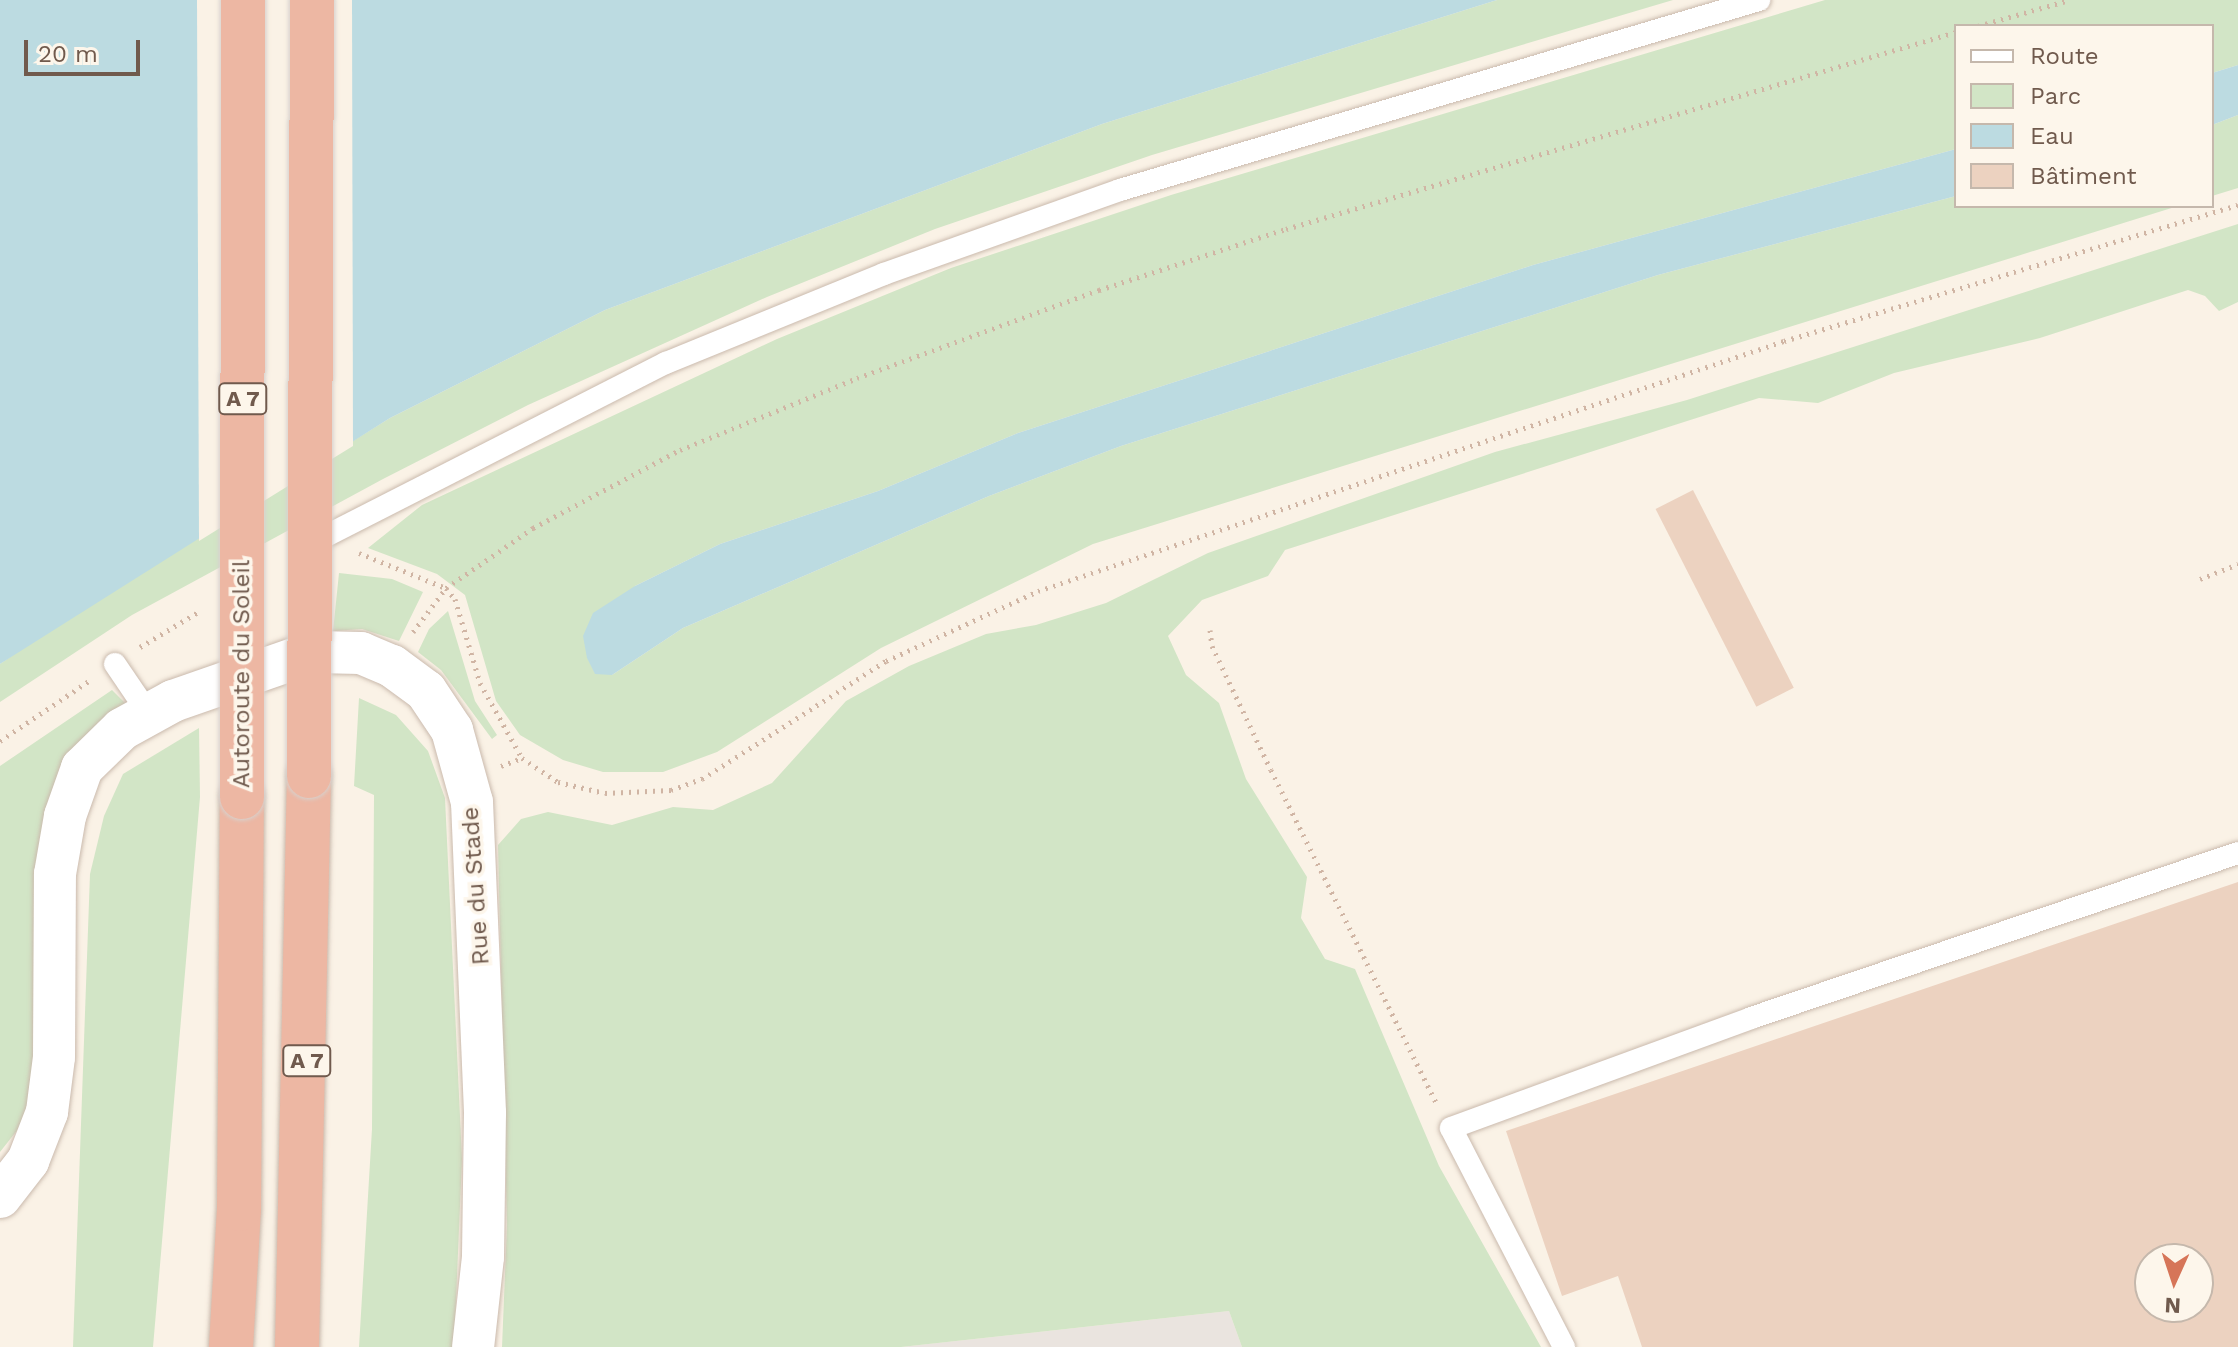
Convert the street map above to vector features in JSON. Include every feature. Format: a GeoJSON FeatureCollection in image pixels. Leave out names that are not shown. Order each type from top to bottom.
{"type":"FeatureCollection","features":[{"type":"Feature","properties":{"kind":"highway","name":"Autoroute du Soleil"},"geometry":{"type":"LineString","coordinates":[[231,1347],[239,1193],[243,0]]}},
{"type":"Feature","properties":{"kind":"highway","name":"A 7"},"geometry":{"type":"LineString","coordinates":[[297,1347],[309,776],[312,0]]}},
{"type":"Feature","properties":{"kind":"street","name":"Rue du Stade"},"geometry":{"type":"LineString","coordinates":[[0,1197],[28,1161],[47,1112],[54,1057],[55,874],[65,816],[82,768],[122,729],[187,695],[314,652],[361,653],[392,666],[426,691],[452,730],[472,802],[485,1113],[483,1257],[473,1347]]}},
{"type":"Feature","properties":{"kind":"lane"},"geometry":{"type":"LineString","coordinates":[[322,538],[666,363],[884,274],[1120,190],[1759,0]]}},
{"type":"Feature","properties":{"kind":"lane"},"geometry":{"type":"LineString","coordinates":[[115,664],[149,714]]}},
{"type":"Feature","properties":{"kind":"lane"},"geometry":{"type":"LineString","coordinates":[[1564,1347],[1451,1128],[1751,1018],[2238,853]]}},
{"type":"Feature","properties":{"kind":"path"},"geometry":{"type":"LineString","coordinates":[[1985,24],[2069,0]]}},
{"type":"Feature","properties":{"kind":"path"},"geometry":{"type":"LineString","coordinates":[[392,666],[446,588],[533,528],[680,450],[857,378],[1099,290],[1286,229],[1954,33]]}},
{"type":"Feature","properties":{"kind":"path"},"geometry":{"type":"LineString","coordinates":[[322,538],[446,588],[460,611],[489,703],[522,758],[558,782],[605,793],[671,790],[702,779],[886,661],[1038,591],[1769,346],[2238,205]]}},
{"type":"Feature","properties":{"kind":"path"},"geometry":{"type":"LineString","coordinates":[[2200,579],[2238,564]]}},
{"type":"Feature","properties":{"kind":"path"},"geometry":{"type":"LineString","coordinates":[[0,741],[214,602]]}},
{"type":"Feature","properties":{"kind":"path"},"geometry":{"type":"LineString","coordinates":[[1210,630],[1212,646],[1271,770],[1451,1128]]}},
{"type":"Feature","properties":{"kind":"shaded area"},"geometry":{"type":"Polygon","coordinates":[[[1229,1311],[1242,1347],[901,1347],[1229,1311]]]}},
{"type":"Feature","properties":{"kind":"green space"},"geometry":{"type":"Polygon","coordinates":[[[1497,0],[1673,0],[1152,155],[935,229],[767,297],[528,405],[383,479],[132,615],[0,702],[0,664],[67,618],[390,418],[605,310],[1102,124],[1497,0]]]}},
{"type":"Feature","properties":{"kind":"green space"},"geometry":{"type":"Polygon","coordinates":[[[1825,0],[2238,0],[2238,65],[2214,72],[2214,24],[1954,24],[1954,150],[1533,265],[1018,433],[878,491],[720,544],[635,586],[612,675],[683,628],[989,496],[1121,446],[1658,275],[1954,197],[1954,208],[2172,208],[1093,544],[881,648],[717,752],[663,772],[603,772],[563,760],[520,735],[496,701],[465,595],[437,574],[368,548],[422,505],[777,339],[951,268],[1171,195],[1825,0]]]}},
{"type":"Feature","properties":{"kind":"green space"},"geometry":{"type":"Polygon","coordinates":[[[2238,115],[2238,188],[2214,195],[2214,124],[2238,115]]]}},
{"type":"Feature","properties":{"kind":"green space"},"geometry":{"type":"Polygon","coordinates":[[[2238,224],[2238,302],[2219,311],[2205,296],[2188,290],[2040,338],[1894,373],[1818,403],[1759,398],[1285,550],[1268,576],[1202,600],[1168,636],[1186,675],[1219,703],[1246,779],[1307,877],[1301,918],[1325,959],[1355,969],[1439,1166],[1541,1347],[1242,1347],[1229,1311],[901,1347],[502,1347],[507,1225],[498,845],[521,819],[548,812],[612,825],[673,807],[713,810],[772,783],[846,701],[909,666],[986,634],[1036,625],[1106,603],[1208,553],[1495,452],[1687,400],[2238,224]]]}},
{"type":"Feature","properties":{"kind":"green space"},"geometry":{"type":"Polygon","coordinates":[[[339,573],[392,579],[423,592],[399,641],[362,629],[333,631],[339,573]]]}},
{"type":"Feature","properties":{"kind":"green space"},"geometry":{"type":"Polygon","coordinates":[[[448,611],[475,701],[497,735],[492,739],[441,670],[418,652],[429,629],[448,611]]]}},
{"type":"Feature","properties":{"kind":"green space"},"geometry":{"type":"Polygon","coordinates":[[[112,690],[129,707],[95,733],[26,1119],[0,1152],[0,766],[112,690]]]}},
{"type":"Feature","properties":{"kind":"green space"},"geometry":{"type":"Polygon","coordinates":[[[359,698],[396,715],[428,751],[445,798],[462,1159],[454,1347],[359,1347],[372,1129],[374,795],[354,786],[359,698]]]}},
{"type":"Feature","properties":{"kind":"green space"},"geometry":{"type":"Polygon","coordinates":[[[199,728],[200,797],[153,1347],[73,1347],[90,874],[104,816],[123,774],[199,728]]]}},
{"type":"Feature","properties":{"kind":"water"},"geometry":{"type":"Polygon","coordinates":[[[0,0],[1497,0],[1102,124],[605,310],[390,418],[0,664],[0,0]]]}},
{"type":"Feature","properties":{"kind":"water"},"geometry":{"type":"Polygon","coordinates":[[[2238,65],[2238,115],[2214,124],[2214,72],[2238,65]]]}},
{"type":"Feature","properties":{"kind":"water"},"geometry":{"type":"Polygon","coordinates":[[[1954,150],[1954,197],[1658,275],[1121,446],[989,496],[683,628],[612,675],[595,674],[587,658],[583,636],[593,613],[635,586],[720,544],[878,491],[1018,433],[1533,265],[1954,150]]]}},
{"type":"Feature","properties":{"kind":"pier"},"geometry":{"type":"Polygon","coordinates":[[[197,0],[352,0],[353,446],[199,541],[197,0]]]}},
{"type":"Feature","properties":{"kind":"building"},"geometry":{"type":"Polygon","coordinates":[[[1693,490],[1794,688],[1756,707],[1656,509],[1693,490]]]}},
{"type":"Feature","properties":{"kind":"building"},"geometry":{"type":"Polygon","coordinates":[[[2238,882],[2238,1347],[1642,1347],[1618,1276],[1562,1296],[1506,1131],[2238,882]]]}}]}
